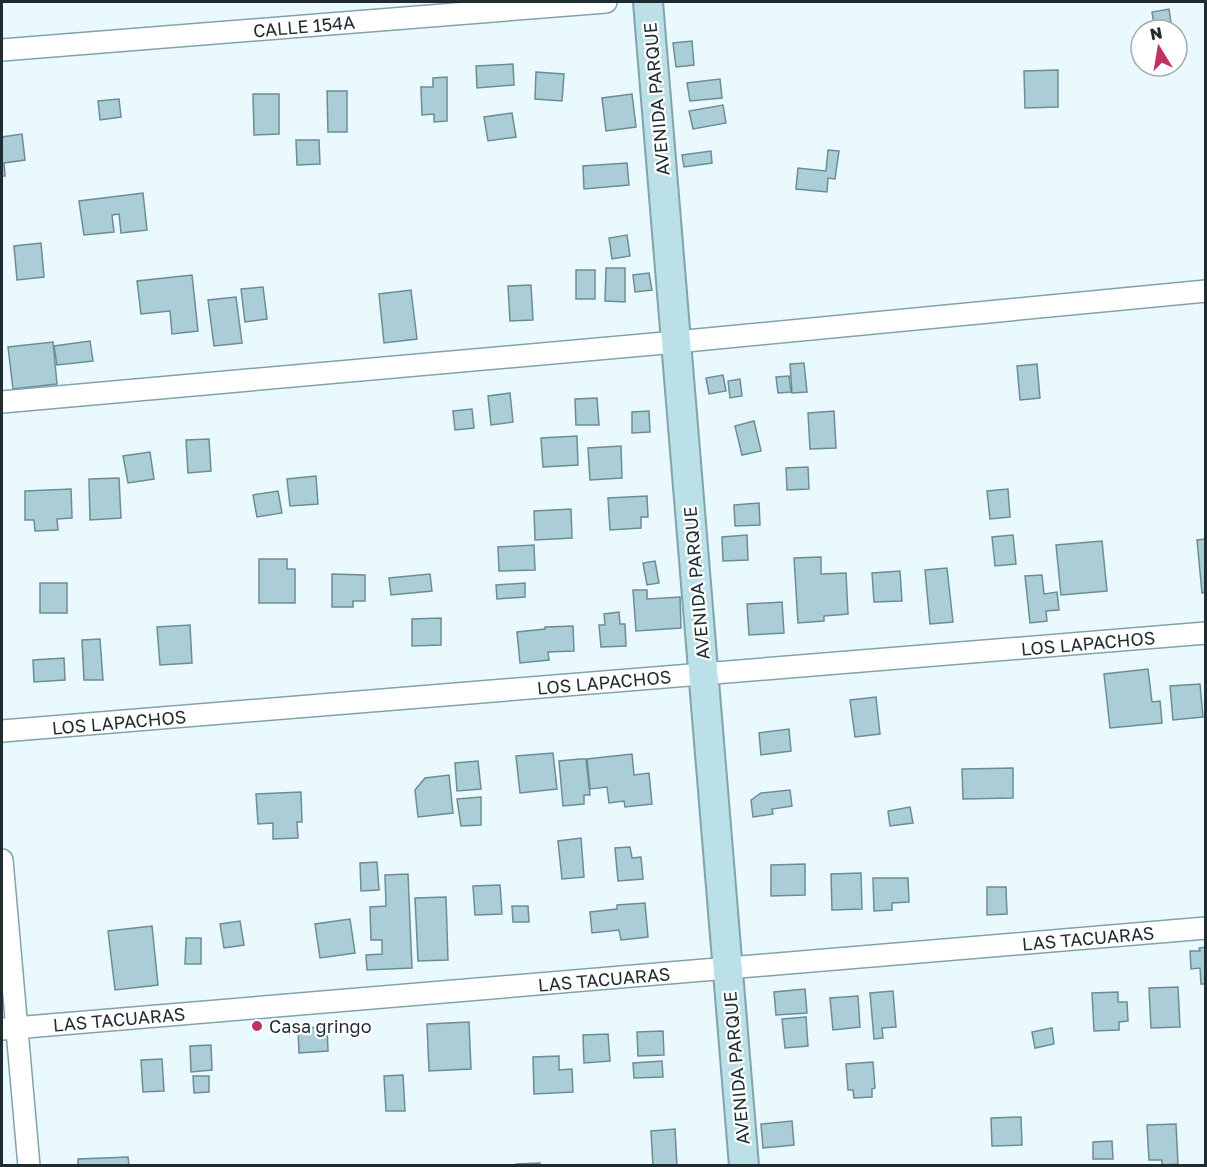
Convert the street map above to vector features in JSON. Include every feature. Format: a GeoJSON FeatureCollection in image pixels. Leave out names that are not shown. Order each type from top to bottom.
{"type":"FeatureCollection","features":[{"type":"Feature","properties":{"kind":"street","name":"CALLE 154A"},"geometry":{"type":"LineString","coordinates":[[2,50],[606,2]]}},
{"type":"Feature","properties":{"kind":"street","name":"AVENIDA PARQUE"},"geometry":{"type":"LineString","coordinates":[[648,2],[744,1166]]}},
{"type":"Feature","properties":{"kind":"street"},"geometry":{"type":"LineString","coordinates":[[2,402],[676,342],[1206,291]]}},
{"type":"Feature","properties":{"kind":"street","name":"LOS LAPACHOS"},"geometry":{"type":"LineString","coordinates":[[2,731],[1206,633]]}},
{"type":"Feature","properties":{"kind":"street"},"geometry":{"type":"LineString","coordinates":[[2,860],[9,1029],[29,1166]]}},
{"type":"Feature","properties":{"kind":"street","name":"LAS TACUARAS"},"geometry":{"type":"LineString","coordinates":[[9,1029],[1206,928]]}},
{"type":"Feature","properties":{"kind":"building"},"geometry":{"type":"Polygon","coordinates":[[[1169,9],[1170,18],[1153,18],[1152,12],[1169,9]]]}},
{"type":"Feature","properties":{"kind":"building"},"geometry":{"type":"Polygon","coordinates":[[[692,41],[694,65],[676,67],[673,43],[692,41]]]}},
{"type":"Feature","properties":{"kind":"building"},"geometry":{"type":"Polygon","coordinates":[[[513,64],[514,85],[477,88],[476,66],[513,64]]]}},
{"type":"Feature","properties":{"kind":"building"},"geometry":{"type":"Polygon","coordinates":[[[1058,70],[1058,107],[1025,108],[1024,71],[1058,70]]]}},
{"type":"Feature","properties":{"kind":"building"},"geometry":{"type":"Polygon","coordinates":[[[536,72],[564,74],[562,101],[535,99],[536,72]]]}},
{"type":"Feature","properties":{"kind":"building"},"geometry":{"type":"Polygon","coordinates":[[[447,77],[447,121],[434,122],[434,114],[422,115],[421,87],[433,87],[433,78],[447,77]]]}},
{"type":"Feature","properties":{"kind":"building"},"geometry":{"type":"Polygon","coordinates":[[[720,79],[722,98],[690,101],[687,83],[720,79]]]}},
{"type":"Feature","properties":{"kind":"building"},"geometry":{"type":"Polygon","coordinates":[[[327,91],[347,91],[347,132],[328,132],[327,91]]]}},
{"type":"Feature","properties":{"kind":"building"},"geometry":{"type":"Polygon","coordinates":[[[253,94],[279,94],[279,134],[254,135],[253,94]]]}},
{"type":"Feature","properties":{"kind":"building"},"geometry":{"type":"Polygon","coordinates":[[[632,94],[636,127],[606,131],[602,98],[632,94]]]}},
{"type":"Feature","properties":{"kind":"building"},"geometry":{"type":"Polygon","coordinates":[[[119,99],[121,117],[100,120],[98,101],[119,99]]]}},
{"type":"Feature","properties":{"kind":"building"},"geometry":{"type":"Polygon","coordinates":[[[723,105],[726,123],[693,129],[689,111],[723,105]]]}},
{"type":"Feature","properties":{"kind":"building"},"geometry":{"type":"Polygon","coordinates":[[[512,113],[516,137],[488,141],[484,117],[512,113]]]}},
{"type":"Feature","properties":{"kind":"building"},"geometry":{"type":"Polygon","coordinates":[[[22,134],[25,160],[4,163],[5,176],[2,176],[2,137],[22,134]]]}},
{"type":"Feature","properties":{"kind":"building"},"geometry":{"type":"Polygon","coordinates":[[[296,140],[319,140],[320,164],[297,165],[296,140]]]}},
{"type":"Feature","properties":{"kind":"building"},"geometry":{"type":"Polygon","coordinates":[[[828,150],[839,151],[835,179],[828,178],[827,192],[796,189],[798,168],[826,171],[828,150]]]}},
{"type":"Feature","properties":{"kind":"building"},"geometry":{"type":"Polygon","coordinates":[[[711,151],[712,163],[684,167],[682,155],[711,151]]]}},
{"type":"Feature","properties":{"kind":"building"},"geometry":{"type":"Polygon","coordinates":[[[627,163],[629,185],[584,189],[583,166],[627,163]]]}},
{"type":"Feature","properties":{"kind":"building"},"geometry":{"type":"Polygon","coordinates":[[[143,193],[147,230],[121,233],[119,214],[112,215],[114,232],[84,235],[79,201],[143,193]]]}},
{"type":"Feature","properties":{"kind":"building"},"geometry":{"type":"Polygon","coordinates":[[[627,235],[630,256],[612,259],[609,238],[627,235]]]}},
{"type":"Feature","properties":{"kind":"building"},"geometry":{"type":"Polygon","coordinates":[[[41,243],[44,277],[17,280],[14,246],[41,243]]]}},
{"type":"Feature","properties":{"kind":"building"},"geometry":{"type":"Polygon","coordinates":[[[606,268],[625,268],[625,302],[605,301],[606,268]]]}},
{"type":"Feature","properties":{"kind":"building"},"geometry":{"type":"Polygon","coordinates":[[[576,270],[595,270],[595,299],[576,299],[576,270]]]}},
{"type":"Feature","properties":{"kind":"building"},"geometry":{"type":"Polygon","coordinates":[[[649,273],[652,290],[635,292],[633,275],[649,273]]]}},
{"type":"Feature","properties":{"kind":"building"},"geometry":{"type":"Polygon","coordinates":[[[192,275],[198,331],[172,334],[170,311],[141,314],[137,281],[192,275]]]}},
{"type":"Feature","properties":{"kind":"building"},"geometry":{"type":"Polygon","coordinates":[[[531,285],[533,320],[510,321],[508,286],[531,285]]]}},
{"type":"Feature","properties":{"kind":"building"},"geometry":{"type":"Polygon","coordinates":[[[263,287],[267,319],[245,322],[241,289],[263,287]]]}},
{"type":"Feature","properties":{"kind":"building"},"geometry":{"type":"Polygon","coordinates":[[[411,290],[417,339],[384,343],[379,294],[411,290]]]}},
{"type":"Feature","properties":{"kind":"building"},"geometry":{"type":"Polygon","coordinates":[[[236,297],[242,343],[214,346],[208,300],[236,297]]]}},
{"type":"Feature","properties":{"kind":"building"},"geometry":{"type":"Polygon","coordinates":[[[90,341],[93,361],[57,365],[54,346],[90,341]]]}},
{"type":"Feature","properties":{"kind":"building"},"geometry":{"type":"Polygon","coordinates":[[[53,342],[57,384],[13,389],[8,347],[53,342]]]}},
{"type":"Feature","properties":{"kind":"building"},"geometry":{"type":"Polygon","coordinates":[[[804,363],[807,392],[792,393],[790,364],[804,363]]]}},
{"type":"Feature","properties":{"kind":"building"},"geometry":{"type":"Polygon","coordinates":[[[1037,364],[1040,398],[1020,400],[1017,366],[1037,364]]]}},
{"type":"Feature","properties":{"kind":"building"},"geometry":{"type":"Polygon","coordinates":[[[723,375],[726,391],[709,394],[706,378],[723,375]]]}},
{"type":"Feature","properties":{"kind":"building"},"geometry":{"type":"Polygon","coordinates":[[[789,376],[791,392],[778,393],[776,377],[789,376]]]}},
{"type":"Feature","properties":{"kind":"building"},"geometry":{"type":"Polygon","coordinates":[[[740,379],[742,396],[730,398],[728,381],[740,379]]]}},
{"type":"Feature","properties":{"kind":"building"},"geometry":{"type":"Polygon","coordinates":[[[510,393],[513,422],[491,425],[488,396],[510,393]]]}},
{"type":"Feature","properties":{"kind":"building"},"geometry":{"type":"Polygon","coordinates":[[[597,398],[599,425],[576,425],[575,399],[597,398]]]}},
{"type":"Feature","properties":{"kind":"building"},"geometry":{"type":"Polygon","coordinates":[[[472,409],[474,428],[455,430],[453,411],[472,409]]]}},
{"type":"Feature","properties":{"kind":"building"},"geometry":{"type":"Polygon","coordinates":[[[649,411],[650,432],[632,433],[632,412],[649,411]]]}},
{"type":"Feature","properties":{"kind":"building"},"geometry":{"type":"Polygon","coordinates":[[[834,411],[836,448],[810,449],[808,413],[834,411]]]}},
{"type":"Feature","properties":{"kind":"building"},"geometry":{"type":"Polygon","coordinates":[[[754,421],[761,451],[742,455],[735,426],[754,421]]]}},
{"type":"Feature","properties":{"kind":"building"},"geometry":{"type":"Polygon","coordinates":[[[577,436],[578,465],[543,467],[541,438],[577,436]]]}},
{"type":"Feature","properties":{"kind":"building"},"geometry":{"type":"Polygon","coordinates":[[[209,439],[211,471],[188,473],[186,440],[209,439]]]}},
{"type":"Feature","properties":{"kind":"building"},"geometry":{"type":"Polygon","coordinates":[[[621,446],[622,478],[590,480],[588,448],[621,446]]]}},
{"type":"Feature","properties":{"kind":"building"},"geometry":{"type":"Polygon","coordinates":[[[150,452],[154,479],[128,483],[123,456],[150,452]]]}},
{"type":"Feature","properties":{"kind":"building"},"geometry":{"type":"Polygon","coordinates":[[[808,467],[809,489],[787,490],[786,468],[808,467]]]}},
{"type":"Feature","properties":{"kind":"building"},"geometry":{"type":"Polygon","coordinates":[[[316,476],[318,504],[290,506],[287,479],[316,476]]]}},
{"type":"Feature","properties":{"kind":"building"},"geometry":{"type":"Polygon","coordinates":[[[119,478],[121,518],[90,520],[89,479],[119,478]]]}},
{"type":"Feature","properties":{"kind":"building"},"geometry":{"type":"Polygon","coordinates":[[[71,489],[72,518],[57,519],[58,530],[35,531],[34,520],[25,520],[25,491],[71,489]]]}},
{"type":"Feature","properties":{"kind":"building"},"geometry":{"type":"Polygon","coordinates":[[[1008,489],[1010,517],[990,519],[987,491],[1008,489]]]}},
{"type":"Feature","properties":{"kind":"building"},"geometry":{"type":"Polygon","coordinates":[[[278,491],[282,513],[257,517],[253,495],[278,491]]]}},
{"type":"Feature","properties":{"kind":"building"},"geometry":{"type":"Polygon","coordinates":[[[647,496],[648,517],[641,517],[641,528],[610,530],[608,498],[647,496]]]}},
{"type":"Feature","properties":{"kind":"building"},"geometry":{"type":"Polygon","coordinates":[[[759,503],[760,525],[735,526],[734,505],[759,503]]]}},
{"type":"Feature","properties":{"kind":"building"},"geometry":{"type":"Polygon","coordinates":[[[571,509],[572,538],[535,540],[534,511],[571,509]]]}},
{"type":"Feature","properties":{"kind":"building"},"geometry":{"type":"Polygon","coordinates":[[[747,535],[748,560],[723,561],[722,537],[747,535]]]}},
{"type":"Feature","properties":{"kind":"building"},"geometry":{"type":"Polygon","coordinates":[[[1013,535],[1016,564],[995,566],[992,537],[1013,535]]]}},
{"type":"Feature","properties":{"kind":"building"},"geometry":{"type":"Polygon","coordinates":[[[1206,539],[1206,592],[1202,593],[1197,540],[1206,539]]]}},
{"type":"Feature","properties":{"kind":"building"},"geometry":{"type":"Polygon","coordinates":[[[1102,541],[1107,591],[1061,595],[1056,545],[1102,541]]]}},
{"type":"Feature","properties":{"kind":"building"},"geometry":{"type":"Polygon","coordinates":[[[534,545],[535,570],[499,571],[498,547],[534,545]]]}},
{"type":"Feature","properties":{"kind":"building"},"geometry":{"type":"Polygon","coordinates":[[[821,557],[821,574],[846,573],[848,614],[824,616],[824,621],[798,623],[794,558],[821,557]]]}},
{"type":"Feature","properties":{"kind":"building"},"geometry":{"type":"Polygon","coordinates":[[[259,559],[287,559],[287,569],[295,569],[295,603],[259,603],[259,559]]]}},
{"type":"Feature","properties":{"kind":"building"},"geometry":{"type":"Polygon","coordinates":[[[655,561],[659,583],[647,585],[643,563],[655,561]]]}},
{"type":"Feature","properties":{"kind":"building"},"geometry":{"type":"Polygon","coordinates":[[[947,568],[953,622],[930,624],[925,570],[947,568]]]}},
{"type":"Feature","properties":{"kind":"building"},"geometry":{"type":"Polygon","coordinates":[[[900,571],[902,601],[874,602],[872,573],[900,571]]]}},
{"type":"Feature","properties":{"kind":"building"},"geometry":{"type":"Polygon","coordinates":[[[332,574],[365,575],[365,601],[353,601],[353,607],[332,607],[332,574]]]}},
{"type":"Feature","properties":{"kind":"building"},"geometry":{"type":"Polygon","coordinates":[[[430,574],[432,591],[391,595],[389,578],[430,574]]]}},
{"type":"Feature","properties":{"kind":"building"},"geometry":{"type":"Polygon","coordinates":[[[1042,575],[1044,594],[1057,592],[1059,610],[1046,611],[1047,621],[1030,623],[1025,576],[1042,575]]]}},
{"type":"Feature","properties":{"kind":"building"},"geometry":{"type":"Polygon","coordinates":[[[40,583],[67,583],[67,613],[40,613],[40,583]]]}},
{"type":"Feature","properties":{"kind":"building"},"geometry":{"type":"Polygon","coordinates":[[[525,583],[525,597],[497,599],[496,585],[525,583]]]}},
{"type":"Feature","properties":{"kind":"building"},"geometry":{"type":"Polygon","coordinates":[[[633,590],[647,590],[647,599],[680,597],[681,628],[636,631],[633,590]]]}},
{"type":"Feature","properties":{"kind":"building"},"geometry":{"type":"Polygon","coordinates":[[[782,602],[784,633],[749,635],[747,604],[782,602]]]}},
{"type":"Feature","properties":{"kind":"building"},"geometry":{"type":"Polygon","coordinates":[[[619,612],[620,624],[625,624],[626,646],[601,647],[599,625],[605,625],[604,614],[619,612]]]}},
{"type":"Feature","properties":{"kind":"building"},"geometry":{"type":"Polygon","coordinates":[[[441,618],[441,645],[412,646],[412,619],[441,618]]]}},
{"type":"Feature","properties":{"kind":"building"},"geometry":{"type":"Polygon","coordinates":[[[190,625],[192,663],[160,665],[157,627],[190,625]]]}},
{"type":"Feature","properties":{"kind":"building"},"geometry":{"type":"Polygon","coordinates":[[[573,626],[574,651],[548,652],[549,660],[520,663],[517,632],[545,629],[545,627],[573,626]]]}},
{"type":"Feature","properties":{"kind":"building"},"geometry":{"type":"Polygon","coordinates":[[[100,639],[103,680],[84,680],[82,640],[100,639]]]}},
{"type":"Feature","properties":{"kind":"building"},"geometry":{"type":"Polygon","coordinates":[[[64,658],[65,680],[34,682],[33,660],[64,658]]]}},
{"type":"Feature","properties":{"kind":"building"},"geometry":{"type":"Polygon","coordinates":[[[1148,669],[1152,702],[1160,701],[1162,723],[1110,728],[1104,674],[1148,669]]]}},
{"type":"Feature","properties":{"kind":"building"},"geometry":{"type":"Polygon","coordinates":[[[1200,684],[1203,717],[1173,720],[1170,686],[1200,684]]]}},
{"type":"Feature","properties":{"kind":"building"},"geometry":{"type":"Polygon","coordinates":[[[876,697],[880,734],[855,737],[850,700],[876,697]]]}},
{"type":"Feature","properties":{"kind":"building"},"geometry":{"type":"Polygon","coordinates":[[[789,729],[791,751],[761,755],[759,733],[789,729]]]}},
{"type":"Feature","properties":{"kind":"building"},"geometry":{"type":"Polygon","coordinates":[[[553,753],[557,789],[520,793],[516,756],[553,753]]]}},
{"type":"Feature","properties":{"kind":"building"},"geometry":{"type":"Polygon","coordinates":[[[632,754],[634,775],[649,773],[652,804],[625,807],[624,801],[609,803],[607,787],[590,789],[587,759],[632,754]]]}},
{"type":"Feature","properties":{"kind":"building"},"geometry":{"type":"Polygon","coordinates":[[[586,759],[590,795],[584,795],[584,804],[563,806],[559,761],[586,759]]]}},
{"type":"Feature","properties":{"kind":"building"},"geometry":{"type":"Polygon","coordinates":[[[478,761],[481,789],[457,791],[455,763],[478,761]]]}},
{"type":"Feature","properties":{"kind":"building"},"geometry":{"type":"Polygon","coordinates":[[[1013,768],[1013,798],[963,799],[962,769],[1013,768]]]}},
{"type":"Feature","properties":{"kind":"building"},"geometry":{"type":"Polygon","coordinates":[[[449,775],[453,813],[418,817],[415,790],[425,778],[449,775]]]}},
{"type":"Feature","properties":{"kind":"building"},"geometry":{"type":"Polygon","coordinates":[[[790,790],[792,806],[772,809],[773,814],[753,817],[751,800],[761,793],[790,790]]]}},
{"type":"Feature","properties":{"kind":"building"},"geometry":{"type":"Polygon","coordinates":[[[301,792],[302,822],[297,822],[298,838],[273,839],[273,823],[258,824],[256,794],[301,792]]]}},
{"type":"Feature","properties":{"kind":"building"},"geometry":{"type":"Polygon","coordinates":[[[481,797],[481,825],[461,826],[457,799],[481,797]]]}},
{"type":"Feature","properties":{"kind":"building"},"geometry":{"type":"Polygon","coordinates":[[[910,807],[913,823],[890,826],[888,811],[910,807]]]}},
{"type":"Feature","properties":{"kind":"building"},"geometry":{"type":"Polygon","coordinates":[[[581,838],[584,877],[562,879],[558,841],[581,838]]]}},
{"type":"Feature","properties":{"kind":"building"},"geometry":{"type":"Polygon","coordinates":[[[630,847],[632,858],[641,857],[643,879],[618,881],[615,848],[630,847]]]}},
{"type":"Feature","properties":{"kind":"building"},"geometry":{"type":"Polygon","coordinates":[[[377,862],[379,890],[361,891],[360,863],[377,862]]]}},
{"type":"Feature","properties":{"kind":"building"},"geometry":{"type":"Polygon","coordinates":[[[805,864],[805,895],[771,896],[771,865],[805,864]]]}},
{"type":"Feature","properties":{"kind":"building"},"geometry":{"type":"Polygon","coordinates":[[[861,873],[862,909],[832,910],[831,874],[861,873]]]}},
{"type":"Feature","properties":{"kind":"building"},"geometry":{"type":"Polygon","coordinates":[[[408,874],[412,968],[367,970],[366,955],[382,954],[382,940],[371,940],[370,907],[386,906],[385,875],[408,874]]]}},
{"type":"Feature","properties":{"kind":"building"},"geometry":{"type":"Polygon","coordinates":[[[873,878],[908,878],[909,902],[892,903],[892,910],[874,911],[873,878]]]}},
{"type":"Feature","properties":{"kind":"building"},"geometry":{"type":"Polygon","coordinates":[[[500,885],[502,914],[475,915],[473,886],[500,885]]]}},
{"type":"Feature","properties":{"kind":"building"},"geometry":{"type":"Polygon","coordinates":[[[987,887],[1006,887],[1007,914],[987,915],[987,887]]]}},
{"type":"Feature","properties":{"kind":"building"},"geometry":{"type":"Polygon","coordinates":[[[446,897],[448,960],[418,961],[415,898],[446,897]]]}},
{"type":"Feature","properties":{"kind":"building"},"geometry":{"type":"Polygon","coordinates":[[[645,903],[648,937],[621,940],[619,930],[592,933],[590,912],[617,909],[617,905],[645,903]]]}},
{"type":"Feature","properties":{"kind":"building"},"geometry":{"type":"Polygon","coordinates":[[[512,906],[528,906],[529,922],[513,922],[512,906]]]}},
{"type":"Feature","properties":{"kind":"building"},"geometry":{"type":"Polygon","coordinates":[[[350,919],[355,953],[320,958],[315,924],[350,919]]]}},
{"type":"Feature","properties":{"kind":"building"},"geometry":{"type":"Polygon","coordinates":[[[240,921],[244,945],[224,948],[220,924],[240,921]]]}},
{"type":"Feature","properties":{"kind":"building"},"geometry":{"type":"Polygon","coordinates":[[[152,926],[158,985],[115,990],[108,931],[152,926]]]}},
{"type":"Feature","properties":{"kind":"building"},"geometry":{"type":"Polygon","coordinates":[[[186,938],[201,938],[201,964],[185,964],[186,938]]]}},
{"type":"Feature","properties":{"kind":"building"},"geometry":{"type":"Polygon","coordinates":[[[1206,947],[1206,984],[1201,984],[1200,968],[1191,969],[1190,951],[1200,951],[1199,948],[1206,947]]]}},
{"type":"Feature","properties":{"kind":"building"},"geometry":{"type":"Polygon","coordinates":[[[1178,987],[1180,1027],[1151,1028],[1149,988],[1178,987]]]}},
{"type":"Feature","properties":{"kind":"building"},"geometry":{"type":"Polygon","coordinates":[[[805,989],[807,1013],[776,1015],[774,992],[805,989]]]}},
{"type":"Feature","properties":{"kind":"building"},"geometry":{"type":"Polygon","coordinates":[[[893,991],[896,1027],[882,1028],[883,1038],[874,1039],[870,993],[893,991]]]}},
{"type":"Feature","properties":{"kind":"building"},"geometry":{"type":"Polygon","coordinates":[[[1118,992],[1118,1002],[1127,1002],[1128,1021],[1119,1022],[1119,1030],[1094,1031],[1092,993],[1118,992]]]}},
{"type":"Feature","properties":{"kind":"building"},"geometry":{"type":"Polygon","coordinates":[[[858,996],[860,1027],[833,1030],[830,998],[858,996]]]}},
{"type":"Feature","properties":{"kind":"building"},"geometry":{"type":"Polygon","coordinates":[[[806,1017],[808,1046],[785,1048],[782,1019],[806,1017]]]}},
{"type":"Feature","properties":{"kind":"building"},"geometry":{"type":"Polygon","coordinates":[[[469,1022],[471,1069],[429,1071],[427,1024],[469,1022]]]}},
{"type":"Feature","properties":{"kind":"building"},"geometry":{"type":"Polygon","coordinates":[[[327,1027],[328,1051],[299,1053],[298,1028],[327,1027]]]}},
{"type":"Feature","properties":{"kind":"building"},"geometry":{"type":"Polygon","coordinates":[[[1052,1028],[1054,1044],[1035,1048],[1032,1032],[1052,1028]]]}},
{"type":"Feature","properties":{"kind":"building"},"geometry":{"type":"Polygon","coordinates":[[[663,1031],[664,1055],[638,1056],[637,1032],[663,1031]]]}},
{"type":"Feature","properties":{"kind":"building"},"geometry":{"type":"Polygon","coordinates":[[[608,1034],[610,1061],[584,1063],[583,1035],[608,1034]]]}},
{"type":"Feature","properties":{"kind":"building"},"geometry":{"type":"Polygon","coordinates":[[[211,1045],[212,1070],[191,1072],[190,1046],[211,1045]]]}},
{"type":"Feature","properties":{"kind":"building"},"geometry":{"type":"Polygon","coordinates":[[[559,1056],[559,1070],[572,1069],[573,1092],[534,1094],[533,1057],[559,1056]]]}},
{"type":"Feature","properties":{"kind":"building"},"geometry":{"type":"Polygon","coordinates":[[[162,1059],[164,1091],[143,1092],[141,1060],[162,1059]]]}},
{"type":"Feature","properties":{"kind":"building"},"geometry":{"type":"Polygon","coordinates":[[[662,1061],[663,1077],[634,1078],[633,1063],[662,1061]]]}},
{"type":"Feature","properties":{"kind":"building"},"geometry":{"type":"Polygon","coordinates":[[[873,1062],[875,1088],[872,1089],[872,1097],[854,1098],[853,1090],[848,1090],[846,1064],[873,1062]]]}},
{"type":"Feature","properties":{"kind":"building"},"geometry":{"type":"Polygon","coordinates":[[[403,1075],[405,1111],[386,1111],[384,1076],[403,1075]]]}},
{"type":"Feature","properties":{"kind":"building"},"geometry":{"type":"Polygon","coordinates":[[[193,1076],[209,1076],[209,1092],[194,1093],[193,1076]]]}},
{"type":"Feature","properties":{"kind":"building"},"geometry":{"type":"Polygon","coordinates":[[[1021,1117],[1022,1145],[992,1146],[991,1118],[1021,1117]]]}},
{"type":"Feature","properties":{"kind":"building"},"geometry":{"type":"Polygon","coordinates":[[[792,1121],[794,1145],[763,1148],[761,1124],[792,1121]]]}},
{"type":"Feature","properties":{"kind":"building"},"geometry":{"type":"Polygon","coordinates":[[[1176,1124],[1178,1164],[1162,1165],[1162,1160],[1149,1160],[1147,1125],[1176,1124]]]}},
{"type":"Feature","properties":{"kind":"building"},"geometry":{"type":"Polygon","coordinates":[[[675,1129],[677,1166],[653,1166],[651,1131],[675,1129]]]}},
{"type":"Feature","properties":{"kind":"building"},"geometry":{"type":"Polygon","coordinates":[[[1112,1141],[1113,1159],[1093,1159],[1093,1142],[1112,1141]]]}},
{"type":"Feature","properties":{"kind":"building"},"geometry":{"type":"Polygon","coordinates":[[[128,1157],[129,1166],[78,1166],[78,1159],[128,1157]]]}},
{"type":"Feature","properties":{"kind":"building"},"geometry":{"type":"Polygon","coordinates":[[[540,1163],[540,1166],[516,1166],[516,1164],[540,1163]]]}},
{"type":"Feature","properties":{"kind":"place","name":"Casa gringo"},"geometry":{"type":"Point","coordinates":[257,1026]}}]}
